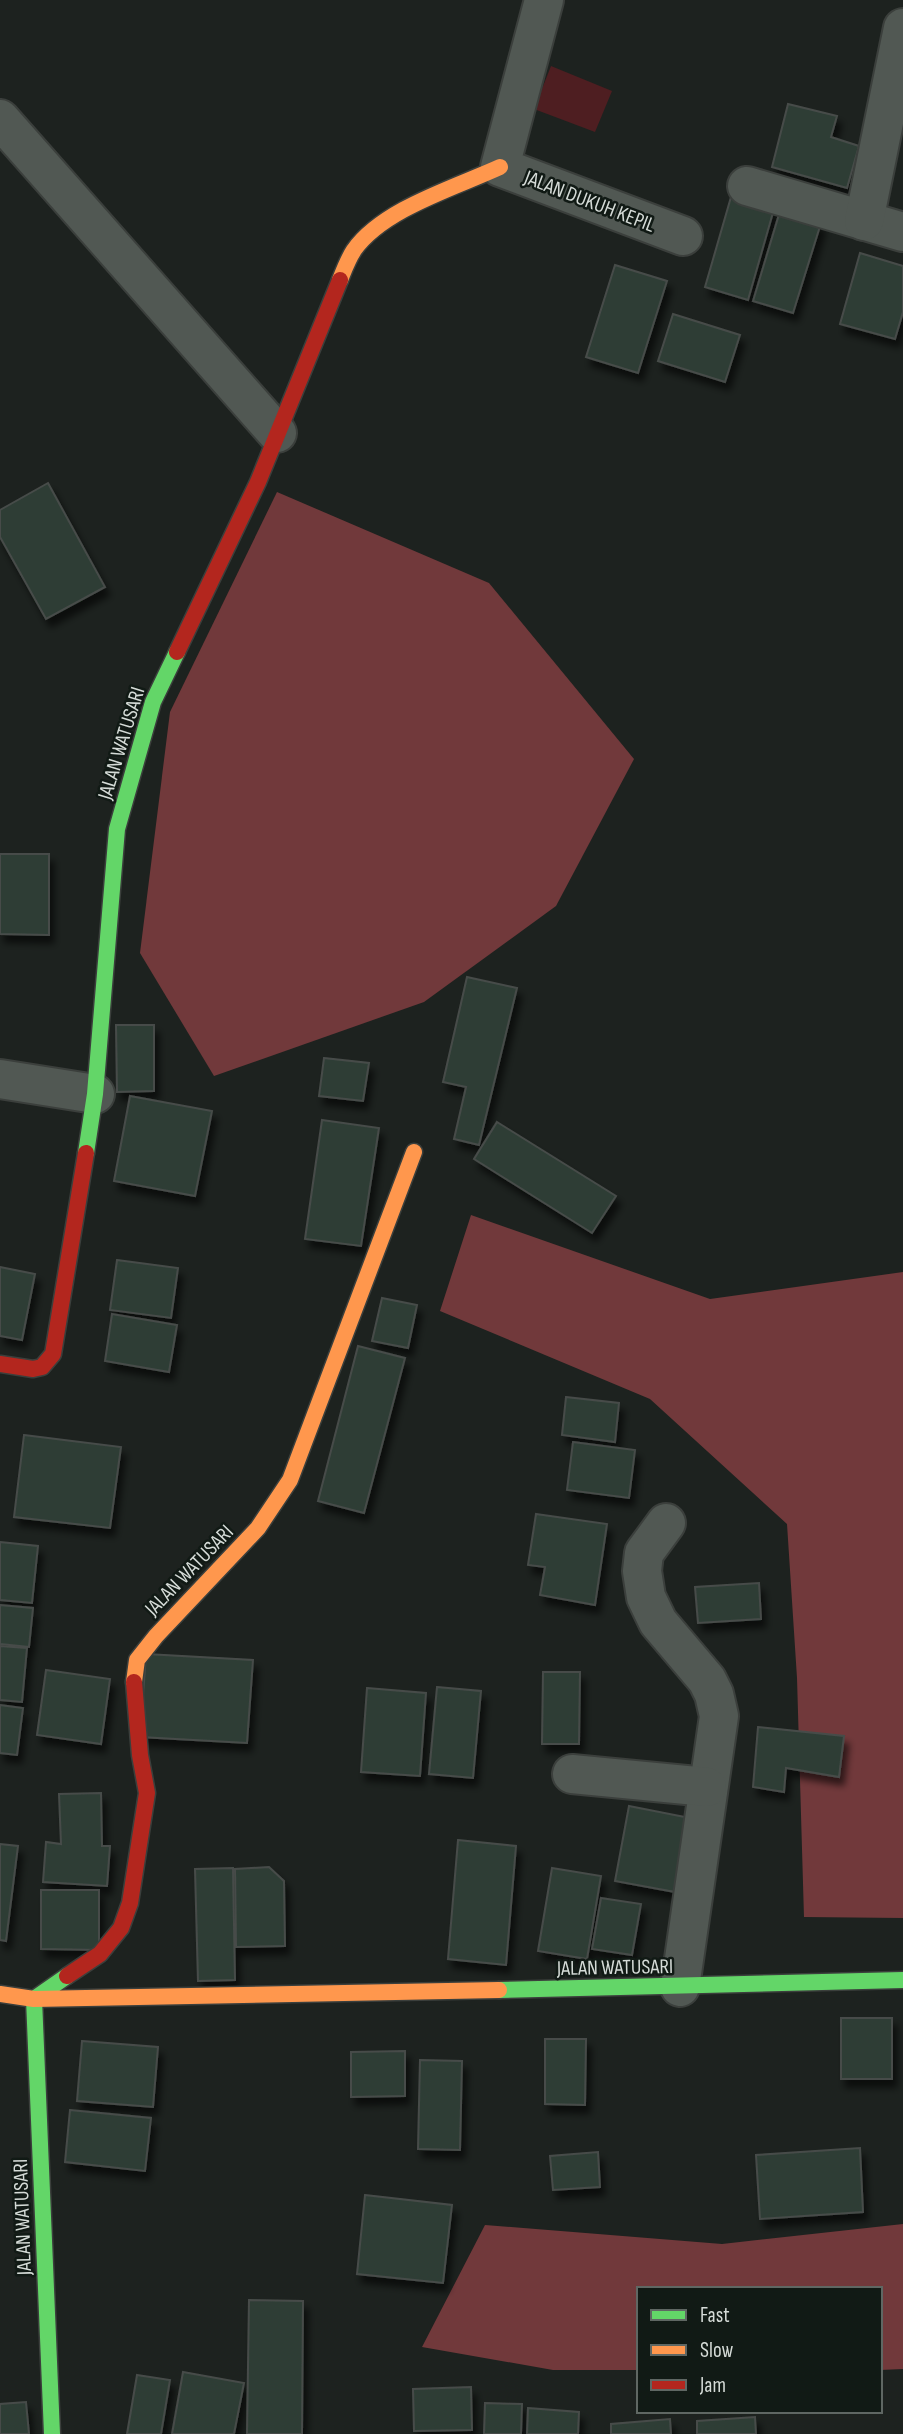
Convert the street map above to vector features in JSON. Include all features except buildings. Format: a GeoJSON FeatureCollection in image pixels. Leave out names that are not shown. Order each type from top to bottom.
{"type":"FeatureCollection","features":[{"type":"Feature","properties":{"kind":"street","name":"JALAN DUKUH KEPIL"},"geometry":{"type":"LineString","coordinates":[[544,0],[500,167],[683,236]]}},
{"type":"Feature","properties":{"kind":"street"},"geometry":{"type":"LineString","coordinates":[[864,221],[903,28]]}},
{"type":"Feature","properties":{"kind":"street"},"geometry":{"type":"LineString","coordinates":[[4,129],[277,433]]}},
{"type":"Feature","properties":{"kind":"street","name":"JALAN WATUSARI"},"geometry":{"type":"LineString","coordinates":[[0,1364],[33,1369],[42,1367],[52,1354],[95,1094],[117,829],[153,702],[258,482],[352,252],[369,232],[388,218],[500,167]]}},
{"type":"Feature","properties":{"kind":"street"},"geometry":{"type":"LineString","coordinates":[[747,186],[903,232]]}},
{"type":"Feature","properties":{"kind":"street"},"geometry":{"type":"LineString","coordinates":[[0,1079],[95,1094]]}},
{"type":"Feature","properties":{"kind":"street","name":"JALAN WATUSARI"},"geometry":{"type":"LineString","coordinates":[[34,1999],[100,1954],[121,1928],[130,1903],[147,1793],[140,1755],[134,1684],[137,1660],[156,1636],[258,1528],[290,1480],[414,1152]]}},
{"type":"Feature","properties":{"kind":"street"},"geometry":{"type":"LineString","coordinates":[[666,1523],[644,1553],[642,1572],[646,1597],[658,1622],[707,1680],[714,1694],[719,1716],[680,1987]]}},
{"type":"Feature","properties":{"kind":"street"},"geometry":{"type":"LineString","coordinates":[[572,1774],[707,1787]]}},
{"type":"Feature","properties":{"kind":"street","name":"JALAN WATUSARI"},"geometry":{"type":"LineString","coordinates":[[0,1994],[34,1999],[680,1987],[903,1980]]}},
{"type":"Feature","properties":{"kind":"street","name":"JALAN WATUSARI"},"geometry":{"type":"LineString","coordinates":[[34,1999],[51,2434]]}},
{"type":"Feature","properties":{"kind":"shaded area"},"geometry":{"type":"Polygon","coordinates":[[[551,66],[612,91],[595,132],[534,109],[551,66]]]}},
{"type":"Feature","properties":{"kind":"shaded area"},"geometry":{"type":"Polygon","coordinates":[[[277,492],[489,583],[634,759],[556,906],[424,1002],[214,1076],[140,953],[170,712],[277,492]]]}},
{"type":"Feature","properties":{"kind":"shaded area"},"geometry":{"type":"Polygon","coordinates":[[[471,1215],[710,1299],[903,1272],[903,1918],[804,1917],[797,1678],[787,1524],[650,1399],[440,1311],[471,1215]]]}},
{"type":"Feature","properties":{"kind":"shaded area"},"geometry":{"type":"Polygon","coordinates":[[[903,2224],[903,2369],[882,2370],[882,2287],[637,2287],[637,2370],[553,2370],[422,2347],[485,2225],[722,2244],[903,2224]]]}},
{"type":"Feature","properties":{"kind":"traffic: fast"},"geometry":{"type":"LineString","coordinates":[[86,1153],[95,1094],[117,829],[153,702],[177,652]]}},
{"type":"Feature","properties":{"kind":"traffic: fast"},"geometry":{"type":"LineString","coordinates":[[52,2434],[34,1999],[67,1976]]}},
{"type":"Feature","properties":{"kind":"traffic: fast"},"geometry":{"type":"LineString","coordinates":[[499,1990],[903,1980]]}},
{"type":"Feature","properties":{"kind":"traffic: slow"},"geometry":{"type":"LineString","coordinates":[[340,280],[354,250],[383,223],[421,201],[500,167]]}},
{"type":"Feature","properties":{"kind":"traffic: slow"},"geometry":{"type":"LineString","coordinates":[[134,1682],[137,1660],[156,1636],[258,1528],[290,1480],[414,1152]]}},
{"type":"Feature","properties":{"kind":"traffic: slow"},"geometry":{"type":"LineString","coordinates":[[0,1994],[34,1999],[499,1990]]}},
{"type":"Feature","properties":{"kind":"traffic: jam"},"geometry":{"type":"LineString","coordinates":[[177,652],[258,482],[340,280]]}},
{"type":"Feature","properties":{"kind":"traffic: jam"},"geometry":{"type":"LineString","coordinates":[[0,1364],[33,1369],[42,1367],[53,1354],[86,1153]]}},
{"type":"Feature","properties":{"kind":"traffic: jam"},"geometry":{"type":"LineString","coordinates":[[67,1976],[100,1954],[121,1928],[130,1903],[147,1793],[140,1755],[134,1682]]}}]}
